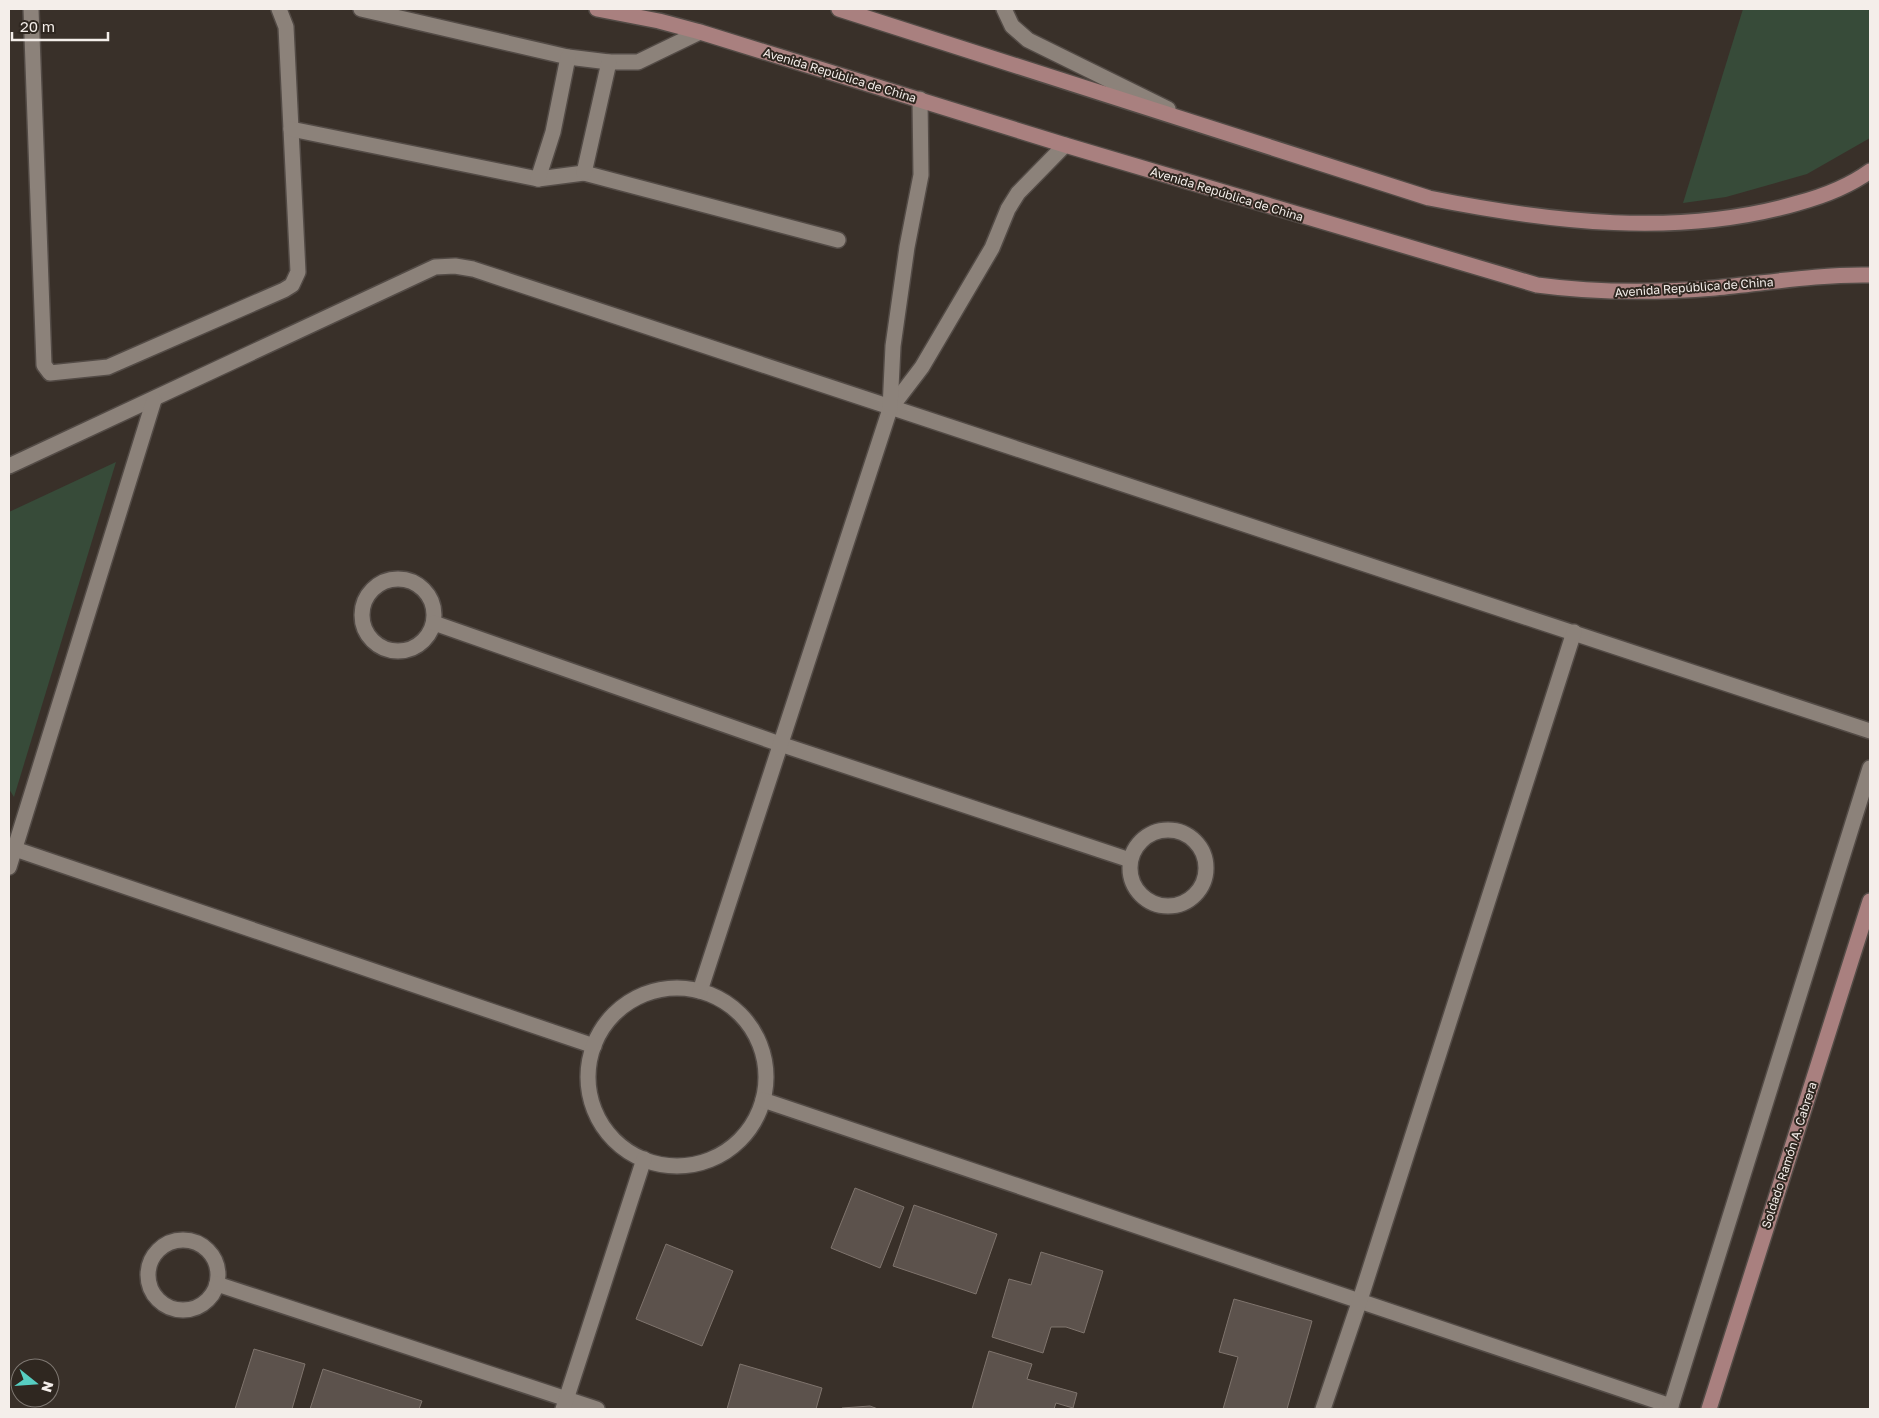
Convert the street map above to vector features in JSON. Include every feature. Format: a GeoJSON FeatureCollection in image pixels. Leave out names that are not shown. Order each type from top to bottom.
{"type":"FeatureCollection","features":[{"type":"Feature","properties":{"kind":"main road","name":"Avenida República de China"},"geometry":{"type":"LineString","coordinates":[[597,9],[659,21],[700,32],[1065,145],[1538,286],[1591,292],[1640,292],[1846,274],[1870,275]]}},
{"type":"Feature","properties":{"kind":"main road"},"geometry":{"type":"LineString","coordinates":[[840,9],[1429,198],[1516,214],[1596,222],[1702,220],[1744,216],[1782,208],[1830,194],[1870,171]]}},
{"type":"Feature","properties":{"kind":"main road","name":"Soldado Ramón A. Cabrera"},"geometry":{"type":"LineString","coordinates":[[1708,1409],[1870,900]]}},
{"type":"Feature","properties":{"kind":"street"},"geometry":{"type":"LineString","coordinates":[[31,9],[44,365],[50,373],[108,367],[292,285],[298,272],[286,27],[279,9]]}},
{"type":"Feature","properties":{"kind":"street"},"geometry":{"type":"LineString","coordinates":[[361,9],[568,58],[609,62],[638,62],[700,32]]}},
{"type":"Feature","properties":{"kind":"street"},"geometry":{"type":"LineString","coordinates":[[1004,9],[1012,26],[1028,40],[1203,127]]}},
{"type":"Feature","properties":{"kind":"street"},"geometry":{"type":"LineString","coordinates":[[538,179],[553,132],[568,58]]}},
{"type":"Feature","properties":{"kind":"street"},"geometry":{"type":"LineString","coordinates":[[584,173],[609,62]]}},
{"type":"Feature","properties":{"kind":"street"},"geometry":{"type":"LineString","coordinates":[[700,991],[890,409],[893,346],[907,247],[921,175],[920,99]]}},
{"type":"Feature","properties":{"kind":"street"},"geometry":{"type":"LineString","coordinates":[[291,129],[538,179],[584,173],[838,240]]}},
{"type":"Feature","properties":{"kind":"street"},"geometry":{"type":"LineString","coordinates":[[890,409],[922,367],[992,248],[1008,209],[1018,193],[1065,145]]}},
{"type":"Feature","properties":{"kind":"street"},"geometry":{"type":"LineString","coordinates":[[9,466],[154,400],[435,267],[454,266],[473,269],[890,409],[1574,632],[1870,731]]}},
{"type":"Feature","properties":{"kind":"street"},"geometry":{"type":"LineString","coordinates":[[9,867],[11,849],[154,400]]}},
{"type":"Feature","properties":{"kind":"street"},"geometry":{"type":"LineString","coordinates":[[401,579],[413,582],[423,588],[431,599],[434,610],[434,623],[422,643],[401,652],[390,651],[379,646],[367,634],[362,618],[363,606],[368,594],[377,585],[388,580],[401,579]]}},
{"type":"Feature","properties":{"kind":"street"},"geometry":{"type":"LineString","coordinates":[[434,623],[780,744],[1130,860]]}},
{"type":"Feature","properties":{"kind":"street"},"geometry":{"type":"LineString","coordinates":[[1323,1409],[1360,1300],[1574,632]]}},
{"type":"Feature","properties":{"kind":"street"},"geometry":{"type":"LineString","coordinates":[[763,1100],[1360,1300],[1670,1407],[1870,768]]}},
{"type":"Feature","properties":{"kind":"street"},"geometry":{"type":"LineString","coordinates":[[1177,831],[1189,836],[1198,843],[1204,854],[1205,878],[1200,890],[1190,900],[1178,906],[1165,907],[1152,904],[1141,896],[1132,879],[1130,860],[1135,848],[1154,832],[1177,831]]}},
{"type":"Feature","properties":{"kind":"street"},"geometry":{"type":"LineString","coordinates":[[11,849],[594,1046]]}},
{"type":"Feature","properties":{"kind":"street"},"geometry":{"type":"LineString","coordinates":[[673,988],[700,991],[726,1002],[733,1008],[746,1021],[761,1045],[766,1072],[763,1100],[753,1125],[735,1145],[712,1160],[686,1167],[658,1165],[631,1154],[609,1136],[594,1110],[588,1081],[594,1046],[603,1027],[622,1007],[646,994],[673,988]]}},
{"type":"Feature","properties":{"kind":"street"},"geometry":{"type":"LineString","coordinates":[[564,1404],[644,1159]]}},
{"type":"Feature","properties":{"kind":"street"},"geometry":{"type":"LineString","coordinates":[[181,1240],[192,1241],[202,1245],[213,1258],[218,1273],[217,1284],[212,1296],[204,1304],[192,1309],[174,1309],[158,1301],[151,1291],[148,1279],[149,1267],[153,1257],[160,1248],[181,1240]]}},
{"type":"Feature","properties":{"kind":"street"},"geometry":{"type":"LineString","coordinates":[[217,1284],[564,1404],[597,1409]]}},
{"type":"Feature","properties":{"kind":"green space"},"geometry":{"type":"Polygon","coordinates":[[[1743,9],[1870,9],[1870,138],[1807,174],[1726,197],[1683,203],[1743,9]]]}},
{"type":"Feature","properties":{"kind":"green space"},"geometry":{"type":"Polygon","coordinates":[[[116,462],[14,797],[9,789],[9,512],[116,462]]]}},
{"type":"Feature","properties":{"kind":"building"},"geometry":{"type":"Polygon","coordinates":[[[855,1188],[904,1207],[880,1268],[831,1248],[855,1188]]]}},
{"type":"Feature","properties":{"kind":"building"},"geometry":{"type":"Polygon","coordinates":[[[914,1205],[997,1234],[976,1294],[893,1266],[914,1205]]]}},
{"type":"Feature","properties":{"kind":"building"},"geometry":{"type":"Polygon","coordinates":[[[666,1244],[733,1271],[702,1346],[636,1319],[666,1244]]]}},
{"type":"Feature","properties":{"kind":"building"},"geometry":{"type":"Polygon","coordinates":[[[1041,1252],[1103,1271],[1084,1333],[1066,1327],[1051,1327],[1043,1353],[992,1337],[1009,1279],[1031,1285],[1041,1252]]]}},
{"type":"Feature","properties":{"kind":"building"},"geometry":{"type":"Polygon","coordinates":[[[1234,1299],[1312,1321],[1287,1409],[1223,1409],[1238,1357],[1219,1352],[1234,1299]]]}},
{"type":"Feature","properties":{"kind":"building"},"geometry":{"type":"Polygon","coordinates":[[[254,1349],[305,1364],[292,1409],[235,1409],[254,1349]]]}},
{"type":"Feature","properties":{"kind":"building"},"geometry":{"type":"Polygon","coordinates":[[[989,1351],[1032,1364],[1027,1379],[1077,1393],[1073,1408],[1056,1403],[1054,1409],[972,1409],[989,1351]]]}},
{"type":"Feature","properties":{"kind":"building"},"geometry":{"type":"Polygon","coordinates":[[[740,1364],[822,1388],[816,1409],[727,1409],[740,1364]]]}},
{"type":"Feature","properties":{"kind":"building"},"geometry":{"type":"Polygon","coordinates":[[[323,1369],[422,1401],[419,1409],[310,1409],[323,1369]]]}},
{"type":"Feature","properties":{"kind":"building"},"geometry":{"type":"Polygon","coordinates":[[[870,1406],[878,1409],[842,1409],[842,1408],[870,1406]]]}}]}
